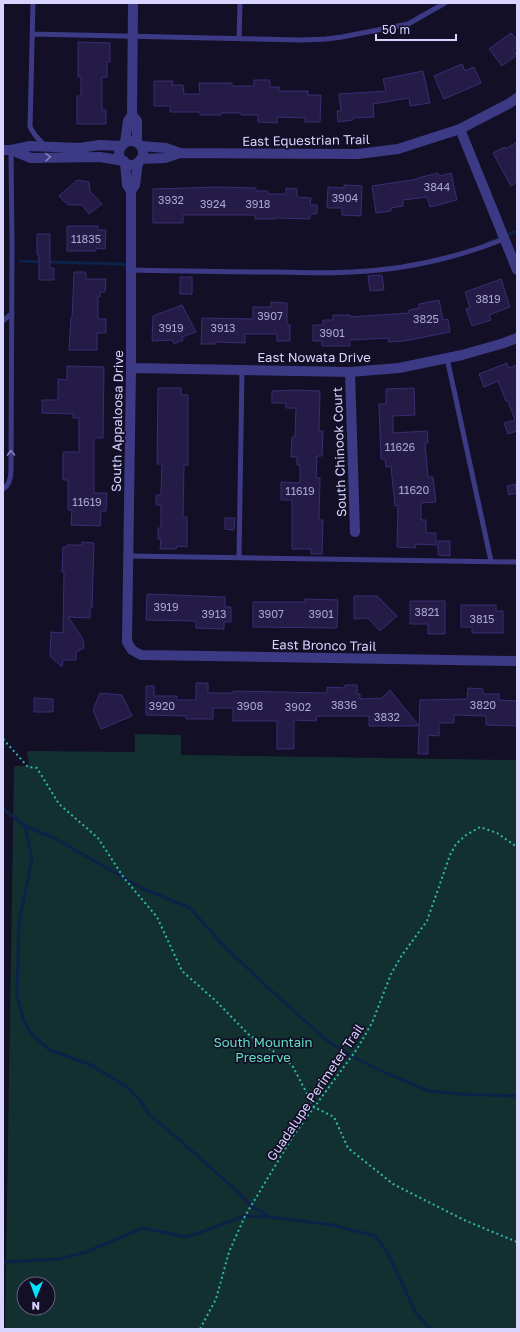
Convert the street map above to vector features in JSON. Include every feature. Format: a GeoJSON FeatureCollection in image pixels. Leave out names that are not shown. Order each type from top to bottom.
{"type":"FeatureCollection","features":[{"type":"Feature","properties":{"kind":"street"},"geometry":{"type":"LineString","coordinates":[[125,162],[120,152],[124,144],[128,121],[132,115],[133,3]]}},
{"type":"Feature","properties":{"kind":"street","name":"East Equestrian Trail"},"geometry":{"type":"LineString","coordinates":[[140,161],[165,158],[180,153],[358,154],[398,149],[460,130],[517,98]]}},
{"type":"Feature","properties":{"kind":"street"},"geometry":{"type":"LineString","coordinates":[[7,150],[31,158],[100,157],[132,164],[140,161],[143,152],[139,144],[137,121],[132,115]]}},
{"type":"Feature","properties":{"kind":"street"},"geometry":{"type":"LineString","coordinates":[[460,130],[517,270]]}},
{"type":"Feature","properties":{"kind":"street"},"geometry":{"type":"LineString","coordinates":[[7,150],[30,146],[79,148],[124,144],[129,141],[139,144]]}},
{"type":"Feature","properties":{"kind":"street","name":"East Equestrian Trail"},"geometry":{"type":"LineString","coordinates":[[139,144],[166,148],[180,153]]}},
{"type":"Feature","properties":{"kind":"street","name":"South Appaloosa Drive"},"geometry":{"type":"LineString","coordinates":[[131,191],[135,185],[140,161]]}},
{"type":"Feature","properties":{"kind":"street","name":"South Appaloosa Drive"},"geometry":{"type":"LineString","coordinates":[[125,162],[127,184],[131,191],[131,368],[127,642],[132,650]]}},
{"type":"Feature","properties":{"kind":"street","name":"East Nowata Drive"},"geometry":{"type":"LineString","coordinates":[[131,368],[350,372],[399,368],[447,358],[490,347],[517,338]]}},
{"type":"Feature","properties":{"kind":"street","name":"South Chinook Court"},"geometry":{"type":"LineString","coordinates":[[350,372],[355,532]]}},
{"type":"Feature","properties":{"kind":"street","name":"East Bronco Trail"},"geometry":{"type":"LineString","coordinates":[[132,650],[141,655],[517,661]]}},
{"type":"Feature","properties":{"kind":"lane"},"geometry":{"type":"LineString","coordinates":[[33,3],[30,127],[44,146]]}},
{"type":"Feature","properties":{"kind":"lane"},"geometry":{"type":"LineString","coordinates":[[239,39],[240,3]]}},
{"type":"Feature","properties":{"kind":"lane"},"geometry":{"type":"LineString","coordinates":[[32,34],[239,39],[326,39],[408,24],[445,3]]}},
{"type":"Feature","properties":{"kind":"lane"},"geometry":{"type":"LineString","coordinates":[[3,489],[11,479],[12,313],[7,150]]}},
{"type":"Feature","properties":{"kind":"lane"},"geometry":{"type":"LineString","coordinates":[[130,270],[344,272],[389,269],[427,262],[467,252],[504,239]]}},
{"type":"Feature","properties":{"kind":"lane"},"geometry":{"type":"LineString","coordinates":[[3,321],[12,313]]}},
{"type":"Feature","properties":{"kind":"lane"},"geometry":{"type":"LineString","coordinates":[[447,358],[491,561]]}},
{"type":"Feature","properties":{"kind":"lane"},"geometry":{"type":"LineString","coordinates":[[239,557],[242,370]]}},
{"type":"Feature","properties":{"kind":"lane"},"geometry":{"type":"LineString","coordinates":[[128,556],[517,562]]}},
{"type":"Feature","properties":{"kind":"path"},"geometry":{"type":"LineString","coordinates":[[3,739],[28,767],[37,768],[59,804],[98,838],[124,878],[157,917],[182,971],[216,1001],[248,1034],[292,1065],[314,1107],[334,1117],[348,1148],[393,1184],[464,1220],[517,1242]]}},
{"type":"Feature","properties":{"kind":"path","name":"Guadalupe Perimeter Trail"},"geometry":{"type":"LineString","coordinates":[[200,1329],[216,1299],[229,1252],[245,1216],[293,1136],[357,1049],[372,1023],[391,974],[402,955],[427,921],[450,855],[456,844],[466,834],[480,827],[497,833],[517,847]]}},
{"type":"Feature","properties":{"kind":"green space","name":"South Mountain Preserve"},"geometry":{"type":"Polygon","coordinates":[[[135,734],[181,735],[181,755],[517,760],[517,1329],[5,1329],[14,766],[29,766],[27,751],[135,752],[135,734]]]}},
{"type":"Feature","properties":{"kind":"building"},"geometry":{"type":"Polygon","coordinates":[[[511,33],[517,40],[517,47],[513,50],[517,55],[502,66],[489,49],[511,33]]]}},
{"type":"Feature","properties":{"kind":"building"},"geometry":{"type":"Polygon","coordinates":[[[78,42],[110,43],[110,62],[107,62],[107,77],[102,77],[102,110],[106,110],[106,124],[77,124],[77,96],[81,96],[81,77],[78,77],[78,42]]]}},
{"type":"Feature","properties":{"kind":"building"},"geometry":{"type":"Polygon","coordinates":[[[462,64],[465,71],[474,67],[481,83],[444,99],[434,76],[462,64]]]}},
{"type":"Feature","properties":{"kind":"building"},"geometry":{"type":"Polygon","coordinates":[[[423,71],[430,103],[410,106],[409,98],[373,104],[374,117],[353,118],[353,120],[338,122],[337,111],[341,111],[339,94],[386,91],[383,79],[423,71]]]}},
{"type":"Feature","properties":{"kind":"building"},"geometry":{"type":"Polygon","coordinates":[[[254,80],[270,80],[270,87],[279,87],[279,91],[308,91],[308,95],[321,95],[320,122],[305,122],[305,118],[277,117],[277,123],[258,122],[258,115],[221,113],[221,115],[200,115],[200,112],[170,112],[170,106],[154,106],[154,81],[173,81],[172,85],[183,85],[184,94],[200,94],[199,83],[232,83],[232,86],[254,86],[254,80]]]}},
{"type":"Feature","properties":{"kind":"building"},"geometry":{"type":"Polygon","coordinates":[[[517,142],[517,182],[511,186],[493,153],[505,147],[506,149],[517,142]]]}},
{"type":"Feature","properties":{"kind":"building"},"geometry":{"type":"Polygon","coordinates":[[[438,173],[439,176],[451,173],[457,200],[430,207],[427,197],[403,200],[403,206],[391,208],[391,211],[376,213],[372,186],[418,179],[438,173]]]}},
{"type":"Feature","properties":{"kind":"building"},"geometry":{"type":"Polygon","coordinates":[[[77,180],[89,182],[90,191],[102,204],[89,214],[82,205],[68,205],[59,196],[77,180]]]}},
{"type":"Feature","properties":{"kind":"building"},"geometry":{"type":"Polygon","coordinates":[[[344,185],[362,186],[361,216],[342,215],[342,208],[327,208],[328,187],[344,188],[344,185]]]}},
{"type":"Feature","properties":{"kind":"building"},"geometry":{"type":"Polygon","coordinates":[[[217,187],[256,188],[256,191],[268,191],[268,194],[286,194],[286,188],[297,189],[297,197],[311,198],[310,205],[317,205],[317,214],[310,214],[310,219],[255,219],[255,215],[183,215],[183,223],[153,223],[153,189],[217,187]]]}},
{"type":"Feature","properties":{"kind":"building"},"geometry":{"type":"Polygon","coordinates":[[[67,226],[98,226],[98,230],[106,230],[105,249],[96,248],[96,251],[67,251],[67,226]]]}},
{"type":"Feature","properties":{"kind":"building"},"geometry":{"type":"Polygon","coordinates":[[[37,234],[50,234],[50,268],[54,268],[54,280],[39,280],[37,234]]]}},
{"type":"Feature","properties":{"kind":"building"},"geometry":{"type":"Polygon","coordinates":[[[74,272],[86,272],[86,279],[106,279],[105,292],[100,292],[100,297],[98,296],[98,319],[106,319],[106,333],[97,333],[97,350],[69,350],[74,272]]]}},
{"type":"Feature","properties":{"kind":"building"},"geometry":{"type":"Polygon","coordinates":[[[382,275],[384,290],[370,291],[368,276],[382,275]]]}},
{"type":"Feature","properties":{"kind":"building"},"geometry":{"type":"Polygon","coordinates":[[[180,277],[192,277],[192,294],[180,294],[180,277]]]}},
{"type":"Feature","properties":{"kind":"building"},"geometry":{"type":"Polygon","coordinates":[[[501,279],[510,307],[489,315],[491,320],[472,326],[466,309],[470,308],[465,292],[501,279]]]}},
{"type":"Feature","properties":{"kind":"building"},"geometry":{"type":"Polygon","coordinates":[[[439,300],[443,320],[448,319],[450,332],[404,341],[389,342],[388,338],[350,340],[350,346],[322,346],[322,341],[313,341],[313,325],[323,325],[323,320],[333,320],[333,315],[350,315],[350,317],[409,313],[409,310],[419,308],[419,304],[439,300]]]}},
{"type":"Feature","properties":{"kind":"building"},"geometry":{"type":"Polygon","coordinates":[[[271,302],[287,303],[287,324],[290,325],[290,341],[277,341],[277,334],[245,334],[245,343],[215,342],[215,344],[201,344],[202,318],[253,319],[253,307],[271,307],[271,302]]]}},
{"type":"Feature","properties":{"kind":"building"},"geometry":{"type":"Polygon","coordinates":[[[182,305],[196,332],[182,337],[183,340],[174,344],[172,340],[152,341],[153,316],[182,305]]]}},
{"type":"Feature","properties":{"kind":"building"},"geometry":{"type":"Polygon","coordinates":[[[507,363],[509,368],[517,365],[517,431],[508,434],[504,423],[515,420],[508,401],[506,401],[498,381],[484,387],[479,374],[507,363]]]}},
{"type":"Feature","properties":{"kind":"building"},"geometry":{"type":"Polygon","coordinates":[[[67,366],[104,367],[103,438],[94,438],[94,493],[107,493],[106,511],[101,511],[100,526],[71,525],[72,510],[68,510],[68,480],[63,480],[63,452],[79,452],[79,418],[73,418],[73,414],[42,413],[42,400],[58,400],[58,379],[67,380],[67,366]]]}},
{"type":"Feature","properties":{"kind":"building"},"geometry":{"type":"Polygon","coordinates":[[[158,388],[181,388],[181,395],[188,395],[188,465],[184,465],[183,517],[187,517],[187,547],[177,546],[176,549],[160,549],[161,539],[158,539],[158,528],[161,528],[161,505],[156,505],[156,495],[161,495],[162,464],[157,464],[158,388]]]}},
{"type":"Feature","properties":{"kind":"building"},"geometry":{"type":"Polygon","coordinates":[[[414,388],[415,415],[393,416],[393,433],[427,431],[428,443],[425,443],[428,477],[433,477],[436,502],[421,503],[421,520],[426,520],[426,533],[436,533],[436,545],[416,544],[415,548],[397,547],[398,505],[395,506],[391,466],[386,467],[385,459],[381,459],[379,404],[386,404],[386,389],[414,388]]]}},
{"type":"Feature","properties":{"kind":"building"},"geometry":{"type":"Polygon","coordinates":[[[272,391],[320,391],[319,431],[323,431],[322,456],[317,456],[316,478],[320,478],[319,520],[323,520],[322,554],[311,554],[311,549],[292,549],[292,500],[281,500],[281,482],[300,483],[300,465],[297,465],[297,457],[291,457],[292,437],[295,437],[296,408],[286,408],[286,403],[272,403],[272,391]]]}},
{"type":"Feature","properties":{"kind":"building"},"geometry":{"type":"Polygon","coordinates":[[[515,484],[517,493],[509,495],[507,486],[515,484]]]}},
{"type":"Feature","properties":{"kind":"building"},"geometry":{"type":"Polygon","coordinates":[[[225,518],[235,518],[234,530],[225,529],[225,518]]]}},
{"type":"Feature","properties":{"kind":"building"},"geometry":{"type":"Polygon","coordinates":[[[438,541],[450,541],[450,556],[438,555],[438,541]]]}},
{"type":"Feature","properties":{"kind":"building"},"geometry":{"type":"Polygon","coordinates":[[[82,542],[94,543],[92,608],[90,608],[90,618],[68,617],[83,640],[84,648],[76,652],[76,660],[63,660],[62,667],[50,656],[51,632],[63,633],[63,547],[67,547],[67,545],[82,545],[82,542]]]}},
{"type":"Feature","properties":{"kind":"building"},"geometry":{"type":"Polygon","coordinates":[[[147,594],[225,597],[225,607],[231,607],[231,622],[224,622],[224,629],[196,628],[196,621],[146,620],[147,594]]]}},
{"type":"Feature","properties":{"kind":"building"},"geometry":{"type":"Polygon","coordinates":[[[354,596],[377,596],[397,616],[380,631],[368,618],[354,619],[354,596]]]}},
{"type":"Feature","properties":{"kind":"building"},"geometry":{"type":"Polygon","coordinates":[[[305,599],[338,600],[337,628],[253,627],[253,602],[305,602],[305,599]]]}},
{"type":"Feature","properties":{"kind":"building"},"geometry":{"type":"Polygon","coordinates":[[[410,601],[445,601],[445,634],[428,634],[428,624],[410,624],[410,601]]]}},
{"type":"Feature","properties":{"kind":"building"},"geometry":{"type":"Polygon","coordinates":[[[461,605],[496,605],[496,611],[503,611],[503,633],[472,633],[472,627],[461,627],[461,605]]]}},
{"type":"Feature","properties":{"kind":"building"},"geometry":{"type":"Polygon","coordinates":[[[196,683],[208,683],[208,693],[233,693],[233,691],[327,693],[327,687],[345,688],[345,685],[357,685],[357,694],[360,694],[360,699],[382,698],[390,690],[419,726],[369,726],[369,716],[317,716],[316,721],[294,720],[294,749],[277,749],[277,721],[233,721],[233,708],[213,708],[213,719],[186,719],[186,716],[146,715],[146,686],[154,686],[154,696],[177,696],[177,700],[196,700],[196,683]]]}},
{"type":"Feature","properties":{"kind":"building"},"geometry":{"type":"Polygon","coordinates":[[[468,688],[483,689],[483,694],[499,694],[499,700],[517,701],[517,726],[486,725],[486,716],[454,715],[454,723],[439,723],[439,736],[428,735],[428,754],[418,754],[420,700],[467,699],[468,688]]]}},
{"type":"Feature","properties":{"kind":"building"},"geometry":{"type":"Polygon","coordinates":[[[100,693],[122,695],[132,716],[101,729],[93,710],[100,693]]]}},
{"type":"Feature","properties":{"kind":"building"},"geometry":{"type":"Polygon","coordinates":[[[34,698],[53,699],[53,712],[34,712],[34,698]]]}},
{"type":"Feature","properties":{"kind":"waterway"},"geometry":{"type":"LineString","coordinates":[[487,243],[517,231]]}},
{"type":"Feature","properties":{"kind":"waterway"},"geometry":{"type":"LineString","coordinates":[[20,261],[42,262]]}},
{"type":"Feature","properties":{"kind":"waterway"},"geometry":{"type":"LineString","coordinates":[[47,262],[123,264],[129,267]]}},
{"type":"Feature","properties":{"kind":"waterway"},"geometry":{"type":"LineString","coordinates":[[3,809],[25,826],[32,859],[19,923],[17,994],[23,1019],[32,1035],[50,1050],[91,1065],[127,1087],[139,1099],[150,1116],[166,1128],[238,1192],[251,1206],[270,1217]]}},
{"type":"Feature","properties":{"kind":"waterway"},"geometry":{"type":"LineString","coordinates":[[25,826],[54,838],[142,888],[190,908],[222,944],[265,985],[325,1039],[351,1056],[429,1091],[517,1096]]}},
{"type":"Feature","properties":{"kind":"waterway"},"geometry":{"type":"LineString","coordinates":[[3,1262],[60,1259],[86,1252],[143,1228],[187,1237],[245,1216],[270,1217],[333,1225],[375,1236],[387,1252],[416,1313],[431,1329]]}}]}
